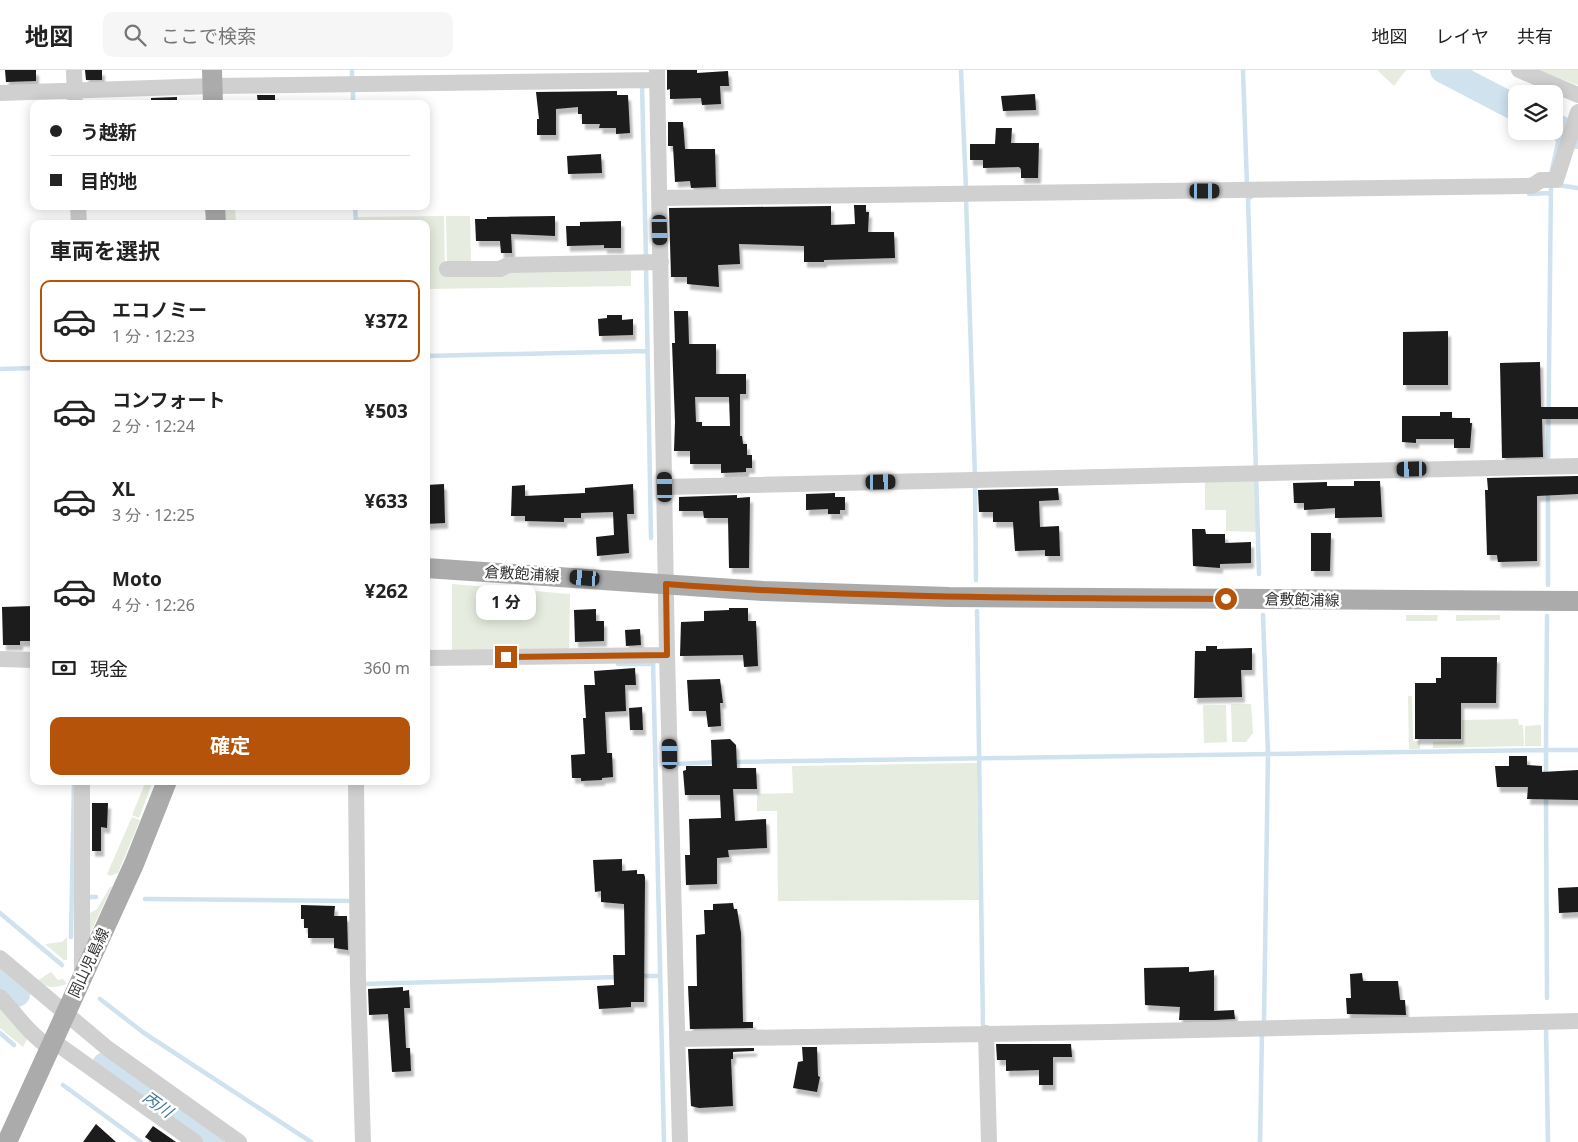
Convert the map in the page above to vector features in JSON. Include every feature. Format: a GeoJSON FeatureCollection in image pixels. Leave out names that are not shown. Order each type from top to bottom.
{"type":"FeatureCollection","features":[{"type":"Feature","properties":{"kind":"main road","name":"倉敷飽浦線"},"geometry":{"type":"LineString","coordinates":[[430,568],[762,591],[948,597],[1578,601]]}},
{"type":"Feature","properties":{"kind":"main road","name":"岡山児島線"},"geometry":{"type":"LineString","coordinates":[[7,1142],[134,864],[165,785]]}},
{"type":"Feature","properties":{"kind":"street"},"geometry":{"type":"LineString","coordinates":[[70,94],[74,70]]}},
{"type":"Feature","properties":{"kind":"street"},"geometry":{"type":"LineString","coordinates":[[1520,70],[1578,95]]}},
{"type":"Feature","properties":{"kind":"street"},"geometry":{"type":"LineString","coordinates":[[0,93],[70,94],[212,86],[650,78],[659,198],[650,263],[665,487],[666,584],[658,656],[678,1039],[680,1142]]}},
{"type":"Feature","properties":{"kind":"street"},"geometry":{"type":"LineString","coordinates":[[659,198],[1532,186],[1541,180],[1556,180],[1576,117]]}},
{"type":"Feature","properties":{"kind":"street"},"geometry":{"type":"LineString","coordinates":[[448,269],[500,269],[508,265],[650,263]]}},
{"type":"Feature","properties":{"kind":"street"},"geometry":{"type":"LineString","coordinates":[[665,487],[1578,466]]}},
{"type":"Feature","properties":{"kind":"street"},"geometry":{"type":"LineString","coordinates":[[430,658],[658,656]]}},
{"type":"Feature","properties":{"kind":"street"},"geometry":{"type":"LineString","coordinates":[[0,660],[30,660]]}},
{"type":"Feature","properties":{"kind":"street"},"geometry":{"type":"LineString","coordinates":[[82,785],[80,897],[82,978]]}},
{"type":"Feature","properties":{"kind":"street"},"geometry":{"type":"LineString","coordinates":[[356,785],[358,982],[363,1142]]}},
{"type":"Feature","properties":{"kind":"street"},"geometry":{"type":"LineString","coordinates":[[0,958],[65,1015],[158,1086],[239,1142]]}},
{"type":"Feature","properties":{"kind":"street"},"geometry":{"type":"LineString","coordinates":[[0,997],[33,1036],[52,1044],[168,1135],[194,1142]]}},
{"type":"Feature","properties":{"kind":"street"},"geometry":{"type":"LineString","coordinates":[[678,1039],[986,1036],[1342,1025],[1419,1026],[1578,1021]]}},
{"type":"Feature","properties":{"kind":"street"},"geometry":{"type":"LineString","coordinates":[[986,1036],[989,1142]]}},
{"type":"Feature","properties":{"kind":"shaded area"},"geometry":{"type":"Polygon","coordinates":[[[1377,70],[1406,70],[1394,86],[1377,70]]]}},
{"type":"Feature","properties":{"kind":"shaded area"},"geometry":{"type":"Polygon","coordinates":[[[1537,70],[1578,70],[1578,85],[1537,70]]]}},
{"type":"Feature","properties":{"kind":"shaded area"},"geometry":{"type":"Polygon","coordinates":[[[224,210],[235,210],[236,220],[224,220],[224,210]]]}},
{"type":"Feature","properties":{"kind":"shaded area"},"geometry":{"type":"Polygon","coordinates":[[[444,216],[445,273],[631,269],[631,286],[430,289],[430,220],[358,220],[358,217],[444,216]]]}},
{"type":"Feature","properties":{"kind":"shaded area"},"geometry":{"type":"Polygon","coordinates":[[[446,216],[470,216],[471,264],[447,265],[446,216]]]}},
{"type":"Feature","properties":{"kind":"shaded area"},"geometry":{"type":"Polygon","coordinates":[[[1256,477],[1257,532],[1226,531],[1226,510],[1205,510],[1205,479],[1256,477]]]}},
{"type":"Feature","properties":{"kind":"shaded area"},"geometry":{"type":"Polygon","coordinates":[[[452,584],[570,594],[569,654],[452,654],[452,584]]]}},
{"type":"Feature","properties":{"kind":"shaded area"},"geometry":{"type":"Polygon","coordinates":[[[1406,615],[1438,615],[1437,621],[1406,621],[1406,615]]]}},
{"type":"Feature","properties":{"kind":"shaded area"},"geometry":{"type":"Polygon","coordinates":[[[1456,615],[1500,615],[1500,620],[1456,621],[1456,615]]]}},
{"type":"Feature","properties":{"kind":"shaded area"},"geometry":{"type":"Polygon","coordinates":[[[1408,696],[1412,696],[1413,741],[1420,741],[1420,749],[1409,749],[1408,696]]]}},
{"type":"Feature","properties":{"kind":"shaded area"},"geometry":{"type":"Polygon","coordinates":[[[1231,704],[1251,704],[1253,733],[1246,742],[1232,742],[1231,704]]]}},
{"type":"Feature","properties":{"kind":"shaded area"},"geometry":{"type":"Polygon","coordinates":[[[1203,705],[1226,705],[1227,742],[1204,743],[1203,705]]]}},
{"type":"Feature","properties":{"kind":"shaded area"},"geometry":{"type":"Polygon","coordinates":[[[1518,719],[1519,725],[1523,725],[1524,746],[1433,748],[1433,742],[1462,741],[1462,720],[1518,719]]]}},
{"type":"Feature","properties":{"kind":"shaded area"},"geometry":{"type":"Polygon","coordinates":[[[1541,725],[1541,746],[1525,746],[1525,726],[1541,725]]]}},
{"type":"Feature","properties":{"kind":"shaded area"},"geometry":{"type":"Polygon","coordinates":[[[977,763],[979,900],[778,901],[777,811],[757,811],[757,794],[793,793],[792,766],[977,763]]]}},
{"type":"Feature","properties":{"kind":"shaded area"},"geometry":{"type":"Polygon","coordinates":[[[144,785],[151,785],[139,818],[132,815],[144,785]]]}},
{"type":"Feature","properties":{"kind":"shaded area"},"geometry":{"type":"Polygon","coordinates":[[[132,817],[140,820],[118,873],[110,876],[107,874],[132,817]]]}},
{"type":"Feature","properties":{"kind":"shaded area"},"geometry":{"type":"Polygon","coordinates":[[[110,887],[112,887],[85,944],[85,916],[97,909],[110,887]]]}},
{"type":"Feature","properties":{"kind":"shaded area"},"geometry":{"type":"Polygon","coordinates":[[[67,937],[67,960],[64,960],[45,944],[62,942],[67,937]]]}},
{"type":"Feature","properties":{"kind":"shaded area"},"geometry":{"type":"Polygon","coordinates":[[[51,972],[58,980],[63,979],[67,984],[52,987],[37,981],[51,972]]]}},
{"type":"Feature","properties":{"kind":"shaded area"},"geometry":{"type":"Polygon","coordinates":[[[0,1005],[27,1039],[23,1047],[0,1028],[0,1005]]]}},
{"type":"Feature","properties":{"kind":"building"},"geometry":{"type":"Polygon","coordinates":[[[5,70],[36,70],[36,81],[6,82],[5,70]]]}},
{"type":"Feature","properties":{"kind":"building"},"geometry":{"type":"Polygon","coordinates":[[[85,70],[102,70],[102,80],[86,80],[85,70]]]}},
{"type":"Feature","properties":{"kind":"building"},"geometry":{"type":"Polygon","coordinates":[[[667,70],[697,70],[697,73],[728,71],[729,86],[720,86],[721,104],[702,105],[701,98],[670,99],[670,89],[667,90],[667,70]]]}},
{"type":"Feature","properties":{"kind":"building"},"geometry":{"type":"Polygon","coordinates":[[[617,91],[617,95],[628,95],[630,133],[616,134],[616,128],[599,128],[600,124],[582,124],[582,114],[578,114],[578,107],[556,109],[556,135],[537,135],[537,119],[539,119],[536,92],[617,91]]]}},
{"type":"Feature","properties":{"kind":"building"},"geometry":{"type":"Polygon","coordinates":[[[1035,94],[1036,110],[1003,111],[1001,96],[1035,94]]]}},
{"type":"Feature","properties":{"kind":"building"},"geometry":{"type":"Polygon","coordinates":[[[257,95],[275,95],[275,100],[258,100],[257,95]]]}},
{"type":"Feature","properties":{"kind":"building"},"geometry":{"type":"Polygon","coordinates":[[[177,97],[177,100],[151,100],[151,98],[177,97]]]}},
{"type":"Feature","properties":{"kind":"building"},"geometry":{"type":"Polygon","coordinates":[[[668,122],[683,122],[685,149],[715,149],[716,187],[691,188],[690,181],[675,182],[673,146],[668,146],[668,122]]]}},
{"type":"Feature","properties":{"kind":"building"},"geometry":{"type":"Polygon","coordinates":[[[996,128],[1012,128],[1011,143],[1039,143],[1038,178],[1021,178],[1021,169],[1019,167],[983,168],[983,160],[970,160],[970,144],[995,144],[996,128]]]}},
{"type":"Feature","properties":{"kind":"building"},"geometry":{"type":"Polygon","coordinates":[[[601,154],[602,173],[568,174],[567,156],[601,154]]]}},
{"type":"Feature","properties":{"kind":"building"},"geometry":{"type":"Polygon","coordinates":[[[854,205],[866,205],[866,212],[869,212],[868,232],[894,232],[895,258],[804,262],[804,246],[739,244],[740,264],[718,265],[719,287],[687,284],[687,277],[671,277],[669,208],[831,206],[831,225],[855,224],[854,205]]]}},
{"type":"Feature","properties":{"kind":"building"},"geometry":{"type":"Polygon","coordinates":[[[555,216],[555,236],[511,234],[512,253],[501,253],[500,241],[476,241],[475,219],[487,219],[487,217],[555,216]]]}},
{"type":"Feature","properties":{"kind":"building"},"geometry":{"type":"Polygon","coordinates":[[[621,221],[621,248],[604,248],[604,245],[567,246],[566,226],[580,226],[580,222],[621,221]]]}},
{"type":"Feature","properties":{"kind":"building"},"geometry":{"type":"Polygon","coordinates":[[[674,311],[688,311],[689,344],[716,344],[716,374],[746,374],[746,394],[740,394],[740,436],[742,436],[743,444],[747,444],[747,455],[752,455],[752,468],[746,468],[746,472],[721,473],[721,464],[690,464],[690,451],[674,451],[675,422],[672,343],[675,343],[674,311]],[[695,397],[696,422],[702,422],[702,426],[730,426],[729,397],[695,397]]]}},
{"type":"Feature","properties":{"kind":"building"},"geometry":{"type":"Polygon","coordinates":[[[607,315],[622,315],[622,320],[633,319],[633,335],[599,336],[598,319],[607,318],[607,315]]]}},
{"type":"Feature","properties":{"kind":"building"},"geometry":{"type":"Polygon","coordinates":[[[1448,331],[1448,385],[1403,385],[1403,332],[1448,331]]]}},
{"type":"Feature","properties":{"kind":"building"},"geometry":{"type":"Polygon","coordinates":[[[1540,362],[1541,407],[1578,407],[1578,419],[1542,419],[1543,457],[1502,458],[1500,363],[1540,362]]]}},
{"type":"Feature","properties":{"kind":"building"},"geometry":{"type":"Polygon","coordinates":[[[1440,412],[1452,412],[1452,418],[1470,418],[1470,423],[1472,423],[1470,448],[1454,448],[1454,439],[1416,439],[1416,443],[1402,442],[1402,416],[1440,416],[1440,412]]]}},
{"type":"Feature","properties":{"kind":"building"},"geometry":{"type":"Polygon","coordinates":[[[1578,476],[1578,494],[1537,496],[1537,561],[1498,562],[1497,555],[1487,555],[1485,490],[1488,490],[1487,478],[1578,476]]]}},
{"type":"Feature","properties":{"kind":"building"},"geometry":{"type":"Polygon","coordinates":[[[1354,481],[1380,481],[1382,517],[1335,518],[1335,508],[1304,510],[1304,503],[1294,503],[1293,483],[1327,482],[1327,486],[1354,486],[1354,481]]]}},
{"type":"Feature","properties":{"kind":"building"},"geometry":{"type":"Polygon","coordinates":[[[444,484],[445,523],[430,524],[430,485],[444,484]]]}},
{"type":"Feature","properties":{"kind":"building"},"geometry":{"type":"Polygon","coordinates":[[[633,484],[634,514],[627,514],[629,553],[597,556],[596,537],[614,535],[613,512],[581,513],[581,518],[564,518],[564,522],[525,521],[525,516],[511,516],[512,486],[525,485],[525,496],[585,493],[585,488],[633,484]]]}},
{"type":"Feature","properties":{"kind":"building"},"geometry":{"type":"Polygon","coordinates":[[[1058,488],[1059,500],[1039,501],[1040,527],[1059,526],[1060,556],[1045,556],[1045,550],[1015,551],[1013,522],[993,522],[993,512],[979,512],[978,490],[1058,488]]]}},
{"type":"Feature","properties":{"kind":"building"},"geometry":{"type":"Polygon","coordinates":[[[835,493],[835,497],[845,497],[845,510],[840,510],[840,514],[828,514],[828,509],[806,510],[806,494],[835,493]]]}},
{"type":"Feature","properties":{"kind":"building"},"geometry":{"type":"Polygon","coordinates":[[[737,495],[737,498],[750,497],[749,568],[729,568],[728,518],[704,518],[703,511],[679,511],[679,497],[737,495]]]}},
{"type":"Feature","properties":{"kind":"building"},"geometry":{"type":"Polygon","coordinates":[[[1192,529],[1205,529],[1206,534],[1225,534],[1225,543],[1251,542],[1251,563],[1220,564],[1220,568],[1193,566],[1192,529]]]}},
{"type":"Feature","properties":{"kind":"building"},"geometry":{"type":"Polygon","coordinates":[[[1311,533],[1331,533],[1330,571],[1311,571],[1311,533]]]}},
{"type":"Feature","properties":{"kind":"building"},"geometry":{"type":"Polygon","coordinates":[[[30,606],[30,641],[20,641],[20,645],[3,645],[2,607],[30,606]]]}},
{"type":"Feature","properties":{"kind":"building"},"geometry":{"type":"Polygon","coordinates":[[[729,608],[748,608],[748,621],[756,621],[758,666],[744,667],[743,655],[680,656],[681,622],[704,621],[704,611],[729,610],[729,608]]]}},
{"type":"Feature","properties":{"kind":"building"},"geometry":{"type":"Polygon","coordinates":[[[596,609],[596,621],[604,621],[604,641],[575,642],[574,610],[596,609]]]}},
{"type":"Feature","properties":{"kind":"building"},"geometry":{"type":"Polygon","coordinates":[[[640,629],[641,645],[626,646],[625,630],[640,629]]]}},
{"type":"Feature","properties":{"kind":"building"},"geometry":{"type":"Polygon","coordinates":[[[1206,646],[1217,646],[1217,649],[1252,648],[1252,670],[1241,670],[1242,697],[1194,698],[1195,651],[1206,651],[1206,646]]]}},
{"type":"Feature","properties":{"kind":"building"},"geometry":{"type":"Polygon","coordinates":[[[1441,657],[1497,657],[1496,703],[1461,703],[1461,739],[1415,739],[1415,683],[1436,683],[1436,678],[1441,678],[1441,657]]]}},
{"type":"Feature","properties":{"kind":"building"},"geometry":{"type":"Polygon","coordinates":[[[635,668],[636,685],[625,685],[626,711],[605,712],[607,753],[612,753],[613,777],[602,778],[602,780],[581,781],[581,778],[572,778],[571,755],[585,754],[583,718],[586,718],[584,685],[595,685],[594,671],[635,668]]]}},
{"type":"Feature","properties":{"kind":"building"},"geometry":{"type":"Polygon","coordinates":[[[720,679],[723,703],[720,703],[721,726],[708,727],[706,711],[689,711],[687,680],[720,679]]]}},
{"type":"Feature","properties":{"kind":"building"},"geometry":{"type":"Polygon","coordinates":[[[642,707],[643,730],[630,730],[629,708],[642,707]]]}},
{"type":"Feature","properties":{"kind":"building"},"geometry":{"type":"Polygon","coordinates":[[[730,739],[736,745],[737,768],[756,768],[757,789],[733,789],[735,821],[766,819],[767,848],[728,850],[729,857],[717,858],[717,884],[686,885],[685,855],[690,855],[689,819],[721,818],[720,795],[685,795],[683,771],[686,770],[686,766],[712,766],[711,740],[730,739]]]}},
{"type":"Feature","properties":{"kind":"building"},"geometry":{"type":"Polygon","coordinates":[[[1509,756],[1527,756],[1527,765],[1542,766],[1542,772],[1578,770],[1578,800],[1527,799],[1528,787],[1497,787],[1495,766],[1509,766],[1509,756]]]}},
{"type":"Feature","properties":{"kind":"building"},"geometry":{"type":"Polygon","coordinates":[[[92,803],[108,803],[107,828],[101,827],[101,851],[92,851],[92,803]]]}},
{"type":"Feature","properties":{"kind":"building"},"geometry":{"type":"Polygon","coordinates":[[[622,859],[622,871],[637,870],[637,874],[644,874],[645,877],[644,1002],[631,1002],[631,1007],[599,1009],[597,986],[614,985],[613,955],[625,955],[624,904],[601,902],[601,891],[595,892],[593,860],[622,859]]]}},
{"type":"Feature","properties":{"kind":"building"},"geometry":{"type":"Polygon","coordinates":[[[1578,887],[1578,912],[1559,913],[1558,888],[1578,887]]]}},
{"type":"Feature","properties":{"kind":"building"},"geometry":{"type":"Polygon","coordinates":[[[733,903],[734,909],[737,909],[741,933],[743,1022],[753,1022],[753,1028],[690,1029],[688,986],[697,986],[696,935],[705,934],[704,910],[713,910],[713,904],[733,903]]]}},
{"type":"Feature","properties":{"kind":"building"},"geometry":{"type":"Polygon","coordinates":[[[301,905],[335,906],[334,916],[347,916],[348,950],[334,948],[334,938],[308,938],[308,928],[304,928],[304,919],[301,919],[301,905]]]}},
{"type":"Feature","properties":{"kind":"building"},"geometry":{"type":"Polygon","coordinates":[[[1189,967],[1189,972],[1214,970],[1214,1020],[1179,1020],[1180,1007],[1145,1005],[1144,968],[1189,967]]]}},
{"type":"Feature","properties":{"kind":"building"},"geometry":{"type":"Polygon","coordinates":[[[1362,973],[1363,981],[1398,981],[1400,1000],[1405,1000],[1406,1015],[1347,1014],[1346,998],[1351,998],[1350,974],[1362,973]]]}},
{"type":"Feature","properties":{"kind":"building"},"geometry":{"type":"Polygon","coordinates":[[[403,987],[403,991],[409,990],[410,1008],[404,1008],[406,1048],[410,1048],[411,1071],[392,1072],[388,1014],[369,1015],[368,989],[403,987]]]}},
{"type":"Feature","properties":{"kind":"building"},"geometry":{"type":"Polygon","coordinates":[[[1234,1010],[1235,1019],[1214,1020],[1214,1011],[1234,1010]]]}},
{"type":"Feature","properties":{"kind":"building"},"geometry":{"type":"Polygon","coordinates":[[[996,1044],[1071,1044],[1072,1057],[1053,1057],[1053,1085],[1039,1085],[1039,1070],[1006,1071],[1006,1060],[997,1060],[996,1044]]]}},
{"type":"Feature","properties":{"kind":"building"},"geometry":{"type":"Polygon","coordinates":[[[802,1047],[817,1047],[818,1076],[820,1077],[817,1092],[793,1088],[798,1062],[803,1061],[802,1047]]]}},
{"type":"Feature","properties":{"kind":"building"},"geometry":{"type":"Polygon","coordinates":[[[754,1048],[754,1051],[733,1052],[733,1059],[731,1059],[733,1106],[699,1108],[691,1106],[688,1049],[754,1048]]]}},
{"type":"Feature","properties":{"kind":"building"},"geometry":{"type":"Polygon","coordinates":[[[96,1124],[116,1142],[83,1142],[96,1124]]]}},
{"type":"Feature","properties":{"kind":"building"},"geometry":{"type":"Polygon","coordinates":[[[153,1126],[176,1142],[152,1142],[145,1137],[153,1126]]]}},
{"type":"Feature","properties":{"kind":"waterway"},"geometry":{"type":"LineString","coordinates":[[352,70],[352,78]]}},
{"type":"Feature","properties":{"kind":"waterway"},"geometry":{"type":"LineString","coordinates":[[961,70],[966,189]]}},
{"type":"Feature","properties":{"kind":"waterway"},"geometry":{"type":"LineString","coordinates":[[1243,70],[1247,185]]}},
{"type":"Feature","properties":{"kind":"waterway"},"geometry":{"type":"LineString","coordinates":[[1443,70],[1508,104]]}},
{"type":"Feature","properties":{"kind":"waterway"},"geometry":{"type":"LineString","coordinates":[[642,84],[646,259]]}},
{"type":"Feature","properties":{"kind":"waterway"},"geometry":{"type":"LineString","coordinates":[[353,90],[353,100]]}},
{"type":"Feature","properties":{"kind":"waterway"},"geometry":{"type":"LineString","coordinates":[[1563,130],[1578,136]]}},
{"type":"Feature","properties":{"kind":"waterway"},"geometry":{"type":"LineString","coordinates":[[1551,174],[1559,140]]}},
{"type":"Feature","properties":{"kind":"waterway"},"geometry":{"type":"LineString","coordinates":[[1548,464],[1551,182]]}},
{"type":"Feature","properties":{"kind":"waterway"},"geometry":{"type":"LineString","coordinates":[[1557,185],[1578,188]]}},
{"type":"Feature","properties":{"kind":"waterway"},"geometry":{"type":"LineString","coordinates":[[1529,194],[1550,193]]}},
{"type":"Feature","properties":{"kind":"waterway"},"geometry":{"type":"LineString","coordinates":[[1251,197],[1248,198],[1259,574]]}},
{"type":"Feature","properties":{"kind":"waterway"},"geometry":{"type":"LineString","coordinates":[[966,198],[975,476]]}},
{"type":"Feature","properties":{"kind":"waterway"},"geometry":{"type":"LineString","coordinates":[[355,210],[356,220]]}},
{"type":"Feature","properties":{"kind":"waterway"},"geometry":{"type":"LineString","coordinates":[[646,266],[651,538]]}},
{"type":"Feature","properties":{"kind":"waterway"},"geometry":{"type":"LineString","coordinates":[[430,356],[647,351]]}},
{"type":"Feature","properties":{"kind":"waterway"},"geometry":{"type":"LineString","coordinates":[[0,369],[30,368]]}},
{"type":"Feature","properties":{"kind":"waterway"},"geometry":{"type":"LineString","coordinates":[[975,483],[976,580]]}},
{"type":"Feature","properties":{"kind":"waterway"},"geometry":{"type":"LineString","coordinates":[[1548,489],[1548,585]]}},
{"type":"Feature","properties":{"kind":"waterway"},"geometry":{"type":"LineString","coordinates":[[977,611],[983,1027]]}},
{"type":"Feature","properties":{"kind":"waterway"},"geometry":{"type":"LineString","coordinates":[[1263,615],[1268,754],[1264,1020]]}},
{"type":"Feature","properties":{"kind":"waterway"},"geometry":{"type":"LineString","coordinates":[[732,762],[1546,750],[1547,616]]}},
{"type":"Feature","properties":{"kind":"waterway"},"geometry":{"type":"LineString","coordinates":[[653,659],[664,1142]]}},
{"type":"Feature","properties":{"kind":"waterway"},"geometry":{"type":"LineString","coordinates":[[618,664],[653,664]]}},
{"type":"Feature","properties":{"kind":"waterway"},"geometry":{"type":"LineString","coordinates":[[1546,777],[1546,750],[1578,750]]}},
{"type":"Feature","properties":{"kind":"waterway"},"geometry":{"type":"LineString","coordinates":[[678,764],[716,762]]}},
{"type":"Feature","properties":{"kind":"waterway"},"geometry":{"type":"LineString","coordinates":[[71,937],[74,785]]}},
{"type":"Feature","properties":{"kind":"waterway"},"geometry":{"type":"LineString","coordinates":[[1546,795],[1547,998]]}},
{"type":"Feature","properties":{"kind":"waterway"},"geometry":{"type":"LineString","coordinates":[[86,897],[96,897]]}},
{"type":"Feature","properties":{"kind":"waterway"},"geometry":{"type":"LineString","coordinates":[[145,899],[353,901]]}},
{"type":"Feature","properties":{"kind":"waterway"},"geometry":{"type":"LineString","coordinates":[[0,913],[62,965]]}},
{"type":"Feature","properties":{"kind":"waterway"},"geometry":{"type":"LineString","coordinates":[[638,976],[660,976]]}},
{"type":"Feature","properties":{"kind":"waterway"},"geometry":{"type":"LineString","coordinates":[[362,984],[618,977]]}},
{"type":"Feature","properties":{"kind":"waterway","name":"丙川"},"geometry":{"type":"LineString","coordinates":[[0,979],[17,994]]}},
{"type":"Feature","properties":{"kind":"waterway"},"geometry":{"type":"LineString","coordinates":[[100,999],[144,1033],[311,1142]]}},
{"type":"Feature","properties":{"kind":"waterway"},"geometry":{"type":"LineString","coordinates":[[1546,1026],[1548,1142]]}},
{"type":"Feature","properties":{"kind":"waterway"},"geometry":{"type":"LineString","coordinates":[[0,1033],[14,1045]]}},
{"type":"Feature","properties":{"kind":"waterway"},"geometry":{"type":"LineString","coordinates":[[1260,1142],[1262,1033],[1264,1033]]}},
{"type":"Feature","properties":{"kind":"waterway","name":"丙川"},"geometry":{"type":"LineString","coordinates":[[105,1065],[211,1142]]}},
{"type":"Feature","properties":{"kind":"waterway"},"geometry":{"type":"LineString","coordinates":[[63,1085],[141,1142]]}},
{"type":"Feature","properties":{"kind":"route"},"geometry":{"type":"LineString","coordinates":[[506,657],[667,655],[666,584],[762,591],[948,597],[1226,599]]}}]}
